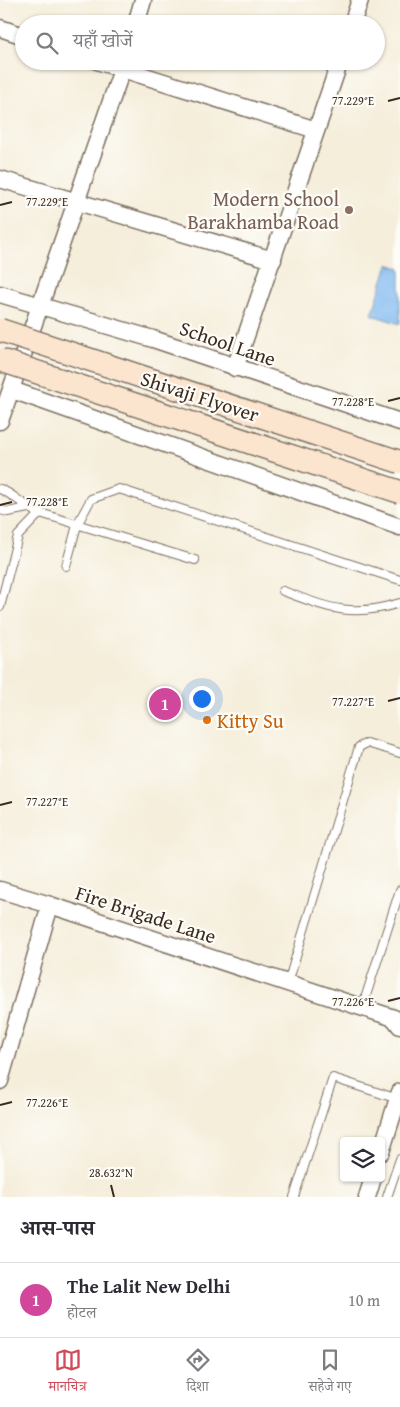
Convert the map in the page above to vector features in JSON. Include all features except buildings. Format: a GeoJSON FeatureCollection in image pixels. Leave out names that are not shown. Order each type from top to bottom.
{"type":"FeatureCollection","features":[{"type":"Feature","properties":{"kind":"main road","name":"Shivaji Flyover"},"geometry":{"type":"LineString","coordinates":[[0,330],[400,462]]}},
{"type":"Feature","properties":{"kind":"main road","name":"Shivaji Flyover"},"geometry":{"type":"LineString","coordinates":[[0,360],[400,492]]}},
{"type":"Feature","properties":{"kind":"street"},"geometry":{"type":"LineString","coordinates":[[139,15],[143,0]]}},
{"type":"Feature","properties":{"kind":"street"},"geometry":{"type":"LineString","coordinates":[[355,15],[360,0]]}},
{"type":"Feature","properties":{"kind":"street"},"geometry":{"type":"LineString","coordinates":[[0,28],[15,33]]}},
{"type":"Feature","properties":{"kind":"street"},"geometry":{"type":"LineString","coordinates":[[0,421],[123,70]]}},
{"type":"Feature","properties":{"kind":"street"},"geometry":{"type":"LineString","coordinates":[[136,70],[316,130]]}},
{"type":"Feature","properties":{"kind":"street"},"geometry":{"type":"LineString","coordinates":[[235,368],[337,70]]}},
{"type":"Feature","properties":{"kind":"street"},"geometry":{"type":"LineString","coordinates":[[0,180],[273,260]]}},
{"type":"Feature","properties":{"kind":"street","name":"School Lane"},"geometry":{"type":"LineString","coordinates":[[0,294],[153,339],[400,422]]}},
{"type":"Feature","properties":{"kind":"street"},"geometry":{"type":"LineString","coordinates":[[12,390],[400,527]]}},
{"type":"Feature","properties":{"kind":"street"},"geometry":{"type":"LineString","coordinates":[[0,890],[50,905]]}},
{"type":"Feature","properties":{"kind":"street","name":"Fire Brigade Lane"},"geometry":{"type":"LineString","coordinates":[[0,1081],[50,905],[394,1018],[400,1026]]}},
{"type":"Feature","properties":{"kind":"street"},"geometry":{"type":"LineString","coordinates":[[385,1139],[399,1095]]}},
{"type":"Feature","properties":{"kind":"street"},"geometry":{"type":"LineString","coordinates":[[367,1197],[372,1182]]}},
{"type":"Feature","properties":{"kind":"lane"},"geometry":{"type":"LineString","coordinates":[[0,489],[14,494],[28,508],[40,513],[195,560]]}},
{"type":"Feature","properties":{"kind":"lane"},"geometry":{"type":"LineString","coordinates":[[66,566],[77,525],[91,499],[119,489],[400,580]]}},
{"type":"Feature","properties":{"kind":"lane"},"geometry":{"type":"LineString","coordinates":[[0,510],[8,512],[28,508]]}},
{"type":"Feature","properties":{"kind":"lane"},"geometry":{"type":"LineString","coordinates":[[0,607],[18,536],[40,513]]}},
{"type":"Feature","properties":{"kind":"lane"},"geometry":{"type":"LineString","coordinates":[[283,590],[344,612],[386,607],[400,603]]}},
{"type":"Feature","properties":{"kind":"lane"},"geometry":{"type":"LineString","coordinates":[[288,983],[359,747],[367,743],[400,752]]}},
{"type":"Feature","properties":{"kind":"lane"},"geometry":{"type":"LineString","coordinates":[[362,1008],[400,890]]}},
{"type":"Feature","properties":{"kind":"lane"},"geometry":{"type":"LineString","coordinates":[[294,1197],[333,1078],[399,1095]]}},
{"type":"Feature","properties":{"kind":"lane"},"geometry":{"type":"LineString","coordinates":[[387,1197],[400,1159]]}},
{"type":"Feature","properties":{"kind":"water"},"geometry":{"type":"Polygon","coordinates":[[[388,264],[400,268],[400,324],[372,315],[388,264]]]}},
{"type":"Feature","properties":{"kind":"place","name":"Modern School Barakhamba Road"},"geometry":{"type":"Point","coordinates":[349,210]}},
{"type":"Feature","properties":{"kind":"place","name":"The Lalit New Delhi"},"geometry":{"type":"Point","coordinates":[165,704]}},
{"type":"Feature","properties":{"kind":"place","name":"Kitty Su"},"geometry":{"type":"Point","coordinates":[207,720]}}]}
